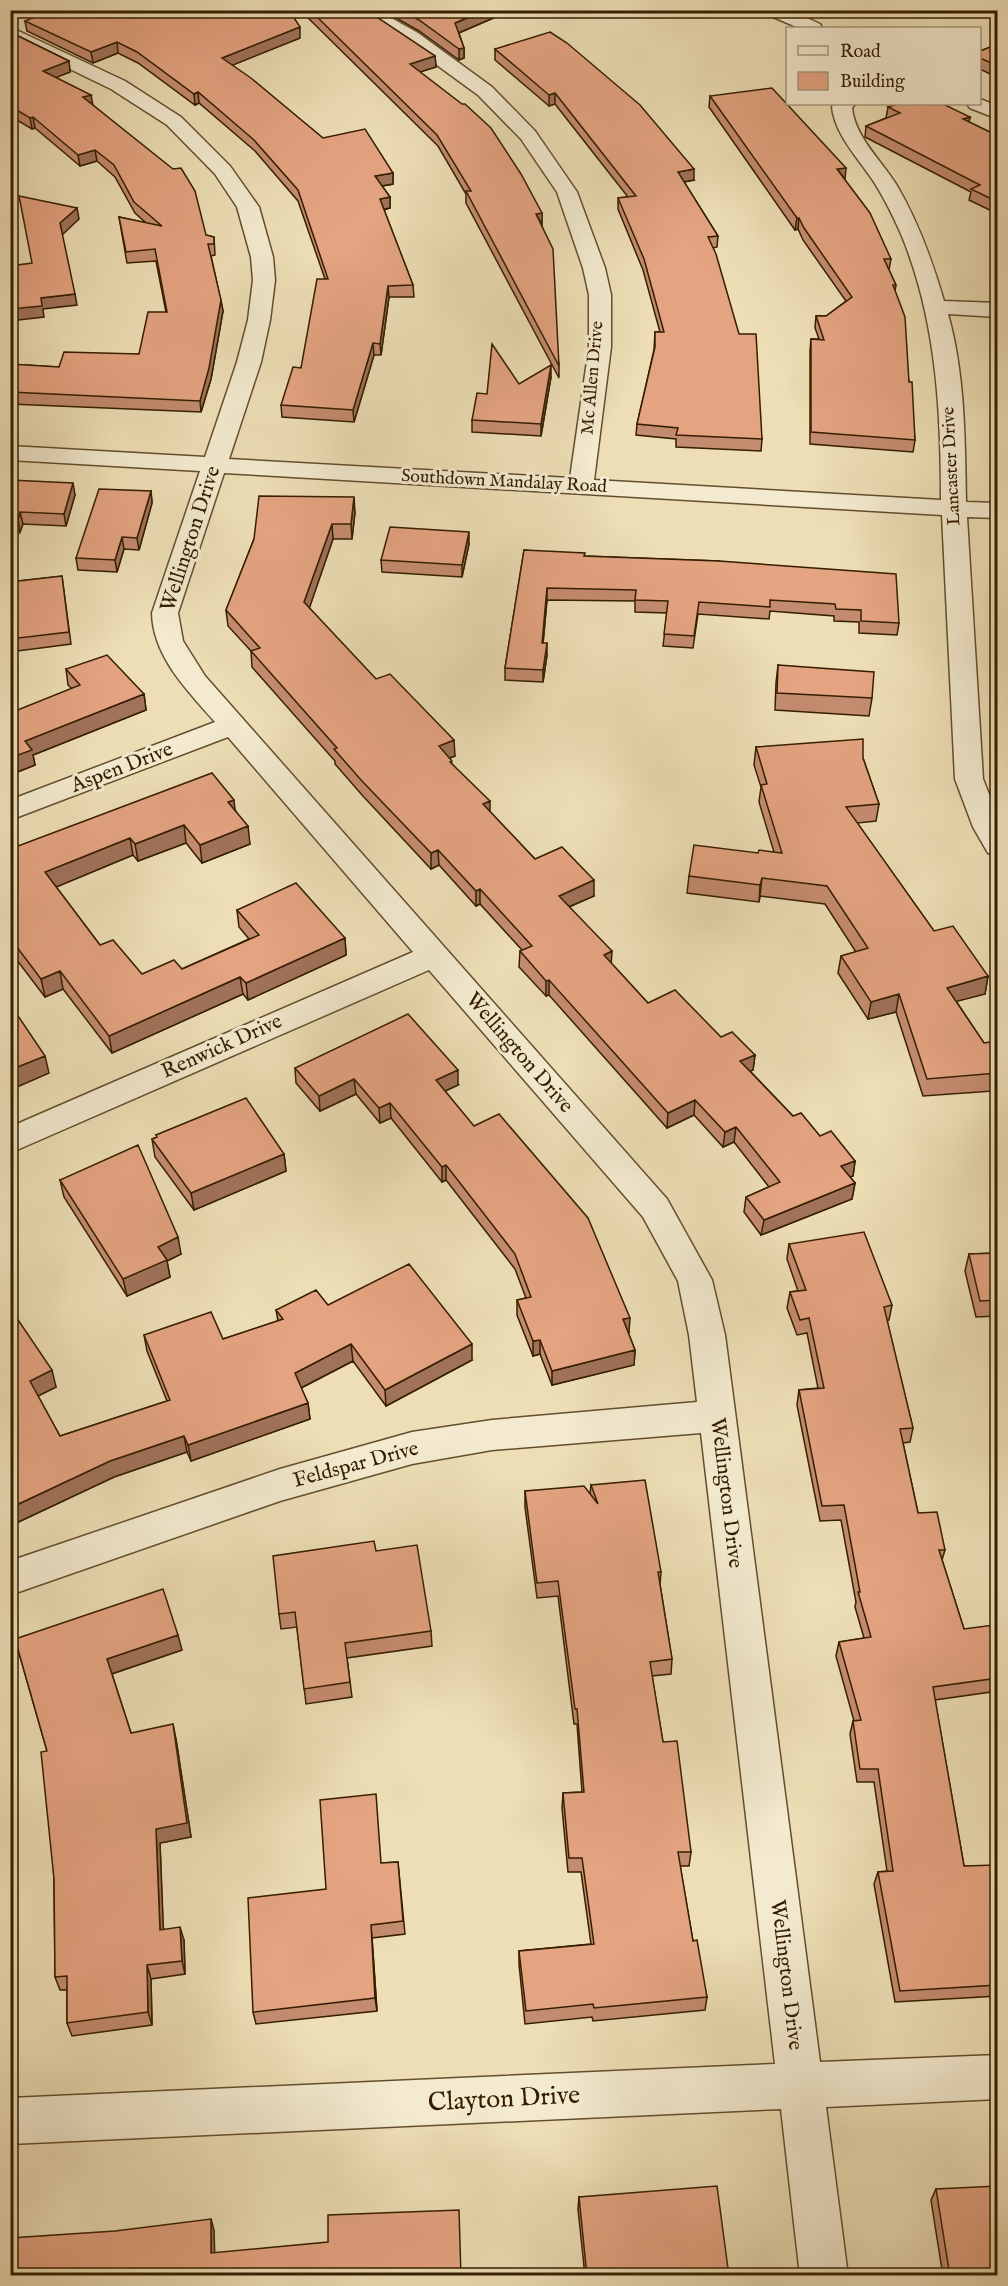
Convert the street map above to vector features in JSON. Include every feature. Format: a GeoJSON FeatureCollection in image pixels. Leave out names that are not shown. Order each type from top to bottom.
{"type":"FeatureCollection","features":[{"type":"Feature","properties":{"kind":"street","name":"Mc Allen Drive"},"geometry":{"type":"LineString","coordinates":[[362,10],[411,37],[485,91],[528,135],[567,192],[594,268],[600,295],[600,347],[581,486]]}},
{"type":"Feature","properties":{"kind":"street"},"geometry":{"type":"LineString","coordinates":[[773,10],[811,27]]}},
{"type":"Feature","properties":{"kind":"street","name":"Wellington Drive"},"geometry":{"type":"LineString","coordinates":[[17,28],[118,85],[174,121],[224,170],[248,207],[262,257],[264,280],[259,320],[249,362],[165,613],[165,627],[171,646],[195,682],[655,1208],[695,1280],[707,1335],[824,2276]]}},
{"type":"Feature","properties":{"kind":"street","name":"Lancaster Drive"},"geometry":{"type":"LineString","coordinates":[[844,105],[842,107],[843,116],[854,139],[886,184],[919,252],[943,337],[951,421],[969,779],[994,834]]}},
{"type":"Feature","properties":{"kind":"street"},"geometry":{"type":"LineString","coordinates":[[979,105],[998,113]]}},
{"type":"Feature","properties":{"kind":"street"},"geometry":{"type":"LineString","coordinates":[[935,307],[998,310]]}},
{"type":"Feature","properties":{"kind":"street","name":"Southdown Mandalay Road"},"geometry":{"type":"LineString","coordinates":[[10,453],[998,511]]}},
{"type":"Feature","properties":{"kind":"street","name":"Aspen Drive"},"geometry":{"type":"LineString","coordinates":[[10,811],[233,725]]}},
{"type":"Feature","properties":{"kind":"street","name":"Renwick Drive"},"geometry":{"type":"LineString","coordinates":[[10,1141],[434,955]]}},
{"type":"Feature","properties":{"kind":"street","name":"Feldspar Drive"},"geometry":{"type":"LineString","coordinates":[[10,1578],[280,1485],[412,1448],[492,1435],[716,1416]]}},
{"type":"Feature","properties":{"kind":"street","name":"Clayton Drive"},"geometry":{"type":"LineString","coordinates":[[10,2121],[998,2077]]}},
{"type":"Feature","properties":{"kind":"building"},"geometry":{"type":"Polygon","coordinates":[[[51,10],[289,10],[300,27],[222,58],[251,78],[323,138],[365,129],[393,173],[375,176],[390,197],[380,199],[413,285],[388,286],[380,344],[373,343],[353,410],[281,405],[293,367],[301,368],[317,279],[328,279],[298,190],[254,140],[198,92],[194,94],[137,52],[117,42],[91,52],[25,21],[51,10]]]}},
{"type":"Feature","properties":{"kind":"building"},"geometry":{"type":"Polygon","coordinates":[[[310,10],[366,10],[435,56],[410,64],[465,104],[491,128],[521,174],[542,213],[536,214],[553,249],[559,366],[466,191],[471,191],[437,135],[310,10]]]}},
{"type":"Feature","properties":{"kind":"building"},"geometry":{"type":"Polygon","coordinates":[[[401,10],[486,10],[455,23],[464,48],[459,49],[401,10]]]}},
{"type":"Feature","properties":{"kind":"building"},"geometry":{"type":"Polygon","coordinates":[[[10,32],[69,61],[43,71],[91,95],[83,97],[173,169],[181,168],[195,191],[206,235],[214,237],[214,244],[208,244],[221,300],[209,368],[200,401],[10,392],[10,364],[59,367],[64,352],[139,354],[148,312],[167,312],[155,249],[126,252],[119,217],[162,226],[134,202],[114,165],[95,150],[78,155],[33,117],[30,118],[10,106],[10,32]]]}},
{"type":"Feature","properties":{"kind":"building"},"geometry":{"type":"Polygon","coordinates":[[[550,32],[567,43],[640,105],[694,169],[678,172],[718,236],[708,237],[716,254],[739,334],[756,334],[762,439],[676,435],[678,428],[637,424],[655,347],[655,332],[664,332],[644,259],[618,198],[636,196],[555,93],[549,95],[495,49],[550,32]]]}},
{"type":"Feature","properties":{"kind":"building"},"geometry":{"type":"Polygon","coordinates":[[[998,44],[998,66],[981,58],[981,51],[998,44]]]}},
{"type":"Feature","properties":{"kind":"building"},"geometry":{"type":"Polygon","coordinates":[[[772,88],[846,168],[837,169],[870,213],[891,259],[884,259],[896,285],[893,285],[905,317],[915,440],[811,432],[811,339],[824,340],[816,316],[826,316],[852,297],[799,218],[710,96],[772,88]]]}},
{"type":"Feature","properties":{"kind":"building"},"geometry":{"type":"Polygon","coordinates":[[[945,105],[970,117],[963,119],[998,136],[998,202],[971,189],[980,185],[866,126],[900,113],[888,107],[945,105]]]}},
{"type":"Feature","properties":{"kind":"building"},"geometry":{"type":"Polygon","coordinates":[[[19,196],[77,208],[60,223],[75,294],[41,298],[42,306],[10,309],[10,266],[32,263],[19,196]]]}},
{"type":"Feature","properties":{"kind":"building"},"geometry":{"type":"Polygon","coordinates":[[[492,344],[519,384],[551,365],[541,424],[472,420],[477,393],[487,394],[492,344]]]}},
{"type":"Feature","properties":{"kind":"building"},"geometry":{"type":"Polygon","coordinates":[[[10,480],[73,483],[64,514],[20,512],[18,520],[10,520],[10,480]]]}},
{"type":"Feature","properties":{"kind":"building"},"geometry":{"type":"Polygon","coordinates":[[[99,489],[151,491],[137,538],[122,537],[115,560],[76,558],[99,489]]]}},
{"type":"Feature","properties":{"kind":"building"},"geometry":{"type":"Polygon","coordinates":[[[259,496],[354,497],[351,524],[332,524],[304,602],[376,679],[390,674],[454,740],[439,746],[452,761],[450,762],[490,801],[483,804],[535,859],[562,847],[594,880],[559,896],[612,951],[604,955],[648,1003],[675,990],[721,1037],[732,1032],[755,1055],[740,1061],[793,1116],[801,1113],[820,1136],[831,1131],[855,1161],[841,1166],[855,1183],[764,1220],[746,1197],[780,1182],[736,1127],[725,1132],[695,1100],[668,1113],[549,980],[546,981],[520,951],[532,946],[480,889],[476,891],[438,850],[431,853],[334,749],[337,748],[251,651],[260,648],[226,610],[254,539],[259,496]]]}},
{"type":"Feature","properties":{"kind":"building"},"geometry":{"type":"Polygon","coordinates":[[[390,527],[469,532],[462,565],[381,560],[390,527]]]}},
{"type":"Feature","properties":{"kind":"building"},"geometry":{"type":"Polygon","coordinates":[[[524,550],[585,553],[584,556],[719,561],[896,574],[899,623],[861,621],[861,610],[836,609],[835,604],[770,600],[770,607],[699,602],[694,636],[664,634],[668,601],[635,600],[636,590],[547,588],[542,643],[547,643],[543,670],[505,668],[524,550]]]}},
{"type":"Feature","properties":{"kind":"building"},"geometry":{"type":"Polygon","coordinates":[[[62,576],[69,632],[10,639],[10,582],[62,576]]]}},
{"type":"Feature","properties":{"kind":"building"},"geometry":{"type":"Polygon","coordinates":[[[107,655],[144,694],[25,741],[32,750],[10,758],[10,713],[80,685],[66,669],[107,655]]]}},
{"type":"Feature","properties":{"kind":"building"},"geometry":{"type":"Polygon","coordinates":[[[778,665],[874,672],[872,698],[777,693],[778,665]]]}},
{"type":"Feature","properties":{"kind":"building"},"geometry":{"type":"Polygon","coordinates":[[[863,739],[863,758],[879,804],[846,807],[934,931],[953,926],[988,976],[947,988],[984,1043],[998,1041],[998,1075],[997,1073],[927,1079],[899,994],[871,1002],[841,956],[868,948],[827,886],[762,878],[760,885],[689,876],[694,845],[758,853],[759,850],[782,853],[761,785],[767,784],[756,747],[863,739]]]}},
{"type":"Feature","properties":{"kind":"building"},"geometry":{"type":"Polygon","coordinates":[[[212,773],[234,800],[228,802],[248,826],[200,845],[184,825],[135,844],[130,838],[45,872],[100,945],[113,940],[142,974],[174,960],[182,969],[259,935],[237,910],[296,883],[345,938],[246,983],[240,977],[109,1036],[60,971],[41,979],[10,938],[10,849],[212,773]]]}},
{"type":"Feature","properties":{"kind":"building"},"geometry":{"type":"Polygon","coordinates":[[[10,1004],[45,1056],[10,1070],[10,1004]]]}},
{"type":"Feature","properties":{"kind":"building"},"geometry":{"type":"Polygon","coordinates":[[[408,1014],[458,1070],[436,1080],[474,1126],[499,1114],[588,1218],[630,1318],[623,1319],[635,1350],[552,1371],[540,1340],[533,1341],[517,1300],[531,1297],[515,1254],[446,1165],[442,1167],[390,1103],[379,1108],[354,1079],[319,1096],[295,1068],[408,1014]]]}},
{"type":"Feature","properties":{"kind":"building"},"geometry":{"type":"Polygon","coordinates":[[[246,1098],[284,1154],[191,1193],[152,1139],[157,1137],[156,1135],[246,1098]]]}},
{"type":"Feature","properties":{"kind":"building"},"geometry":{"type":"Polygon","coordinates":[[[138,1145],[178,1237],[158,1247],[167,1260],[123,1279],[60,1180],[138,1145]]]}},
{"type":"Feature","properties":{"kind":"building"},"geometry":{"type":"Polygon","coordinates":[[[864,1232],[892,1305],[884,1307],[913,1428],[900,1429],[918,1513],[937,1512],[945,1550],[939,1550],[964,1629],[994,1625],[998,1636],[998,1678],[933,1687],[964,1866],[996,1865],[998,1870],[998,1985],[900,1991],[878,1872],[893,1871],[878,1769],[860,1769],[853,1721],[861,1720],[839,1642],[871,1637],[858,1592],[860,1592],[844,1505],[822,1506],[799,1390],[824,1388],[809,1318],[800,1320],[790,1292],[806,1290],[789,1244],[864,1232]]]}},
{"type":"Feature","properties":{"kind":"building"},"geometry":{"type":"Polygon","coordinates":[[[998,1253],[998,1300],[980,1301],[969,1254],[998,1253]]]}},
{"type":"Feature","properties":{"kind":"building"},"geometry":{"type":"Polygon","coordinates":[[[409,1264],[472,1344],[385,1390],[351,1344],[295,1373],[308,1403],[188,1445],[184,1436],[110,1461],[10,1508],[10,1308],[52,1370],[30,1381],[60,1436],[170,1400],[144,1335],[211,1312],[223,1339],[283,1319],[276,1310],[316,1290],[328,1305],[409,1264]]]}},
{"type":"Feature","properties":{"kind":"building"},"geometry":{"type":"Polygon","coordinates":[[[645,1480],[661,1572],[658,1572],[672,1659],[650,1662],[663,1742],[677,1741],[691,1852],[678,1852],[693,1941],[697,1940],[707,1997],[594,2008],[593,2004],[526,2011],[519,1951],[594,1944],[582,1858],[569,1858],[563,1793],[584,1792],[577,1709],[575,1709],[558,1581],[537,1583],[525,1491],[584,1486],[598,1504],[591,1485],[645,1480]]]}},
{"type":"Feature","properties":{"kind":"building"},"geometry":{"type":"Polygon","coordinates":[[[374,1541],[376,1551],[417,1545],[431,1631],[345,1643],[350,1682],[304,1689],[295,1612],[279,1614],[273,1556],[374,1541]]]}},
{"type":"Feature","properties":{"kind":"building"},"geometry":{"type":"Polygon","coordinates":[[[163,1589],[178,1635],[107,1659],[131,1733],[173,1724],[187,1823],[156,1829],[160,1930],[180,1927],[182,1961],[147,1965],[148,2012],[67,2023],[67,1976],[55,1977],[54,1879],[41,1752],[47,1751],[15,1639],[163,1589]]]}},
{"type":"Feature","properties":{"kind":"building"},"geometry":{"type":"Polygon","coordinates":[[[376,1794],[381,1863],[398,1862],[403,1921],[371,1925],[375,1998],[253,2012],[248,1898],[326,1889],[320,1800],[376,1794]]]}},
{"type":"Feature","properties":{"kind":"building"},"geometry":{"type":"Polygon","coordinates":[[[717,2186],[729,2276],[587,2276],[579,2197],[717,2186]]]}},
{"type":"Feature","properties":{"kind":"building"},"geometry":{"type":"Polygon","coordinates":[[[998,2186],[998,2276],[950,2276],[936,2189],[998,2186]]]}},
{"type":"Feature","properties":{"kind":"building"},"geometry":{"type":"Polygon","coordinates":[[[459,2210],[461,2276],[10,2276],[10,2238],[115,2231],[211,2219],[211,2253],[328,2242],[328,2215],[459,2210]]]}}]}
